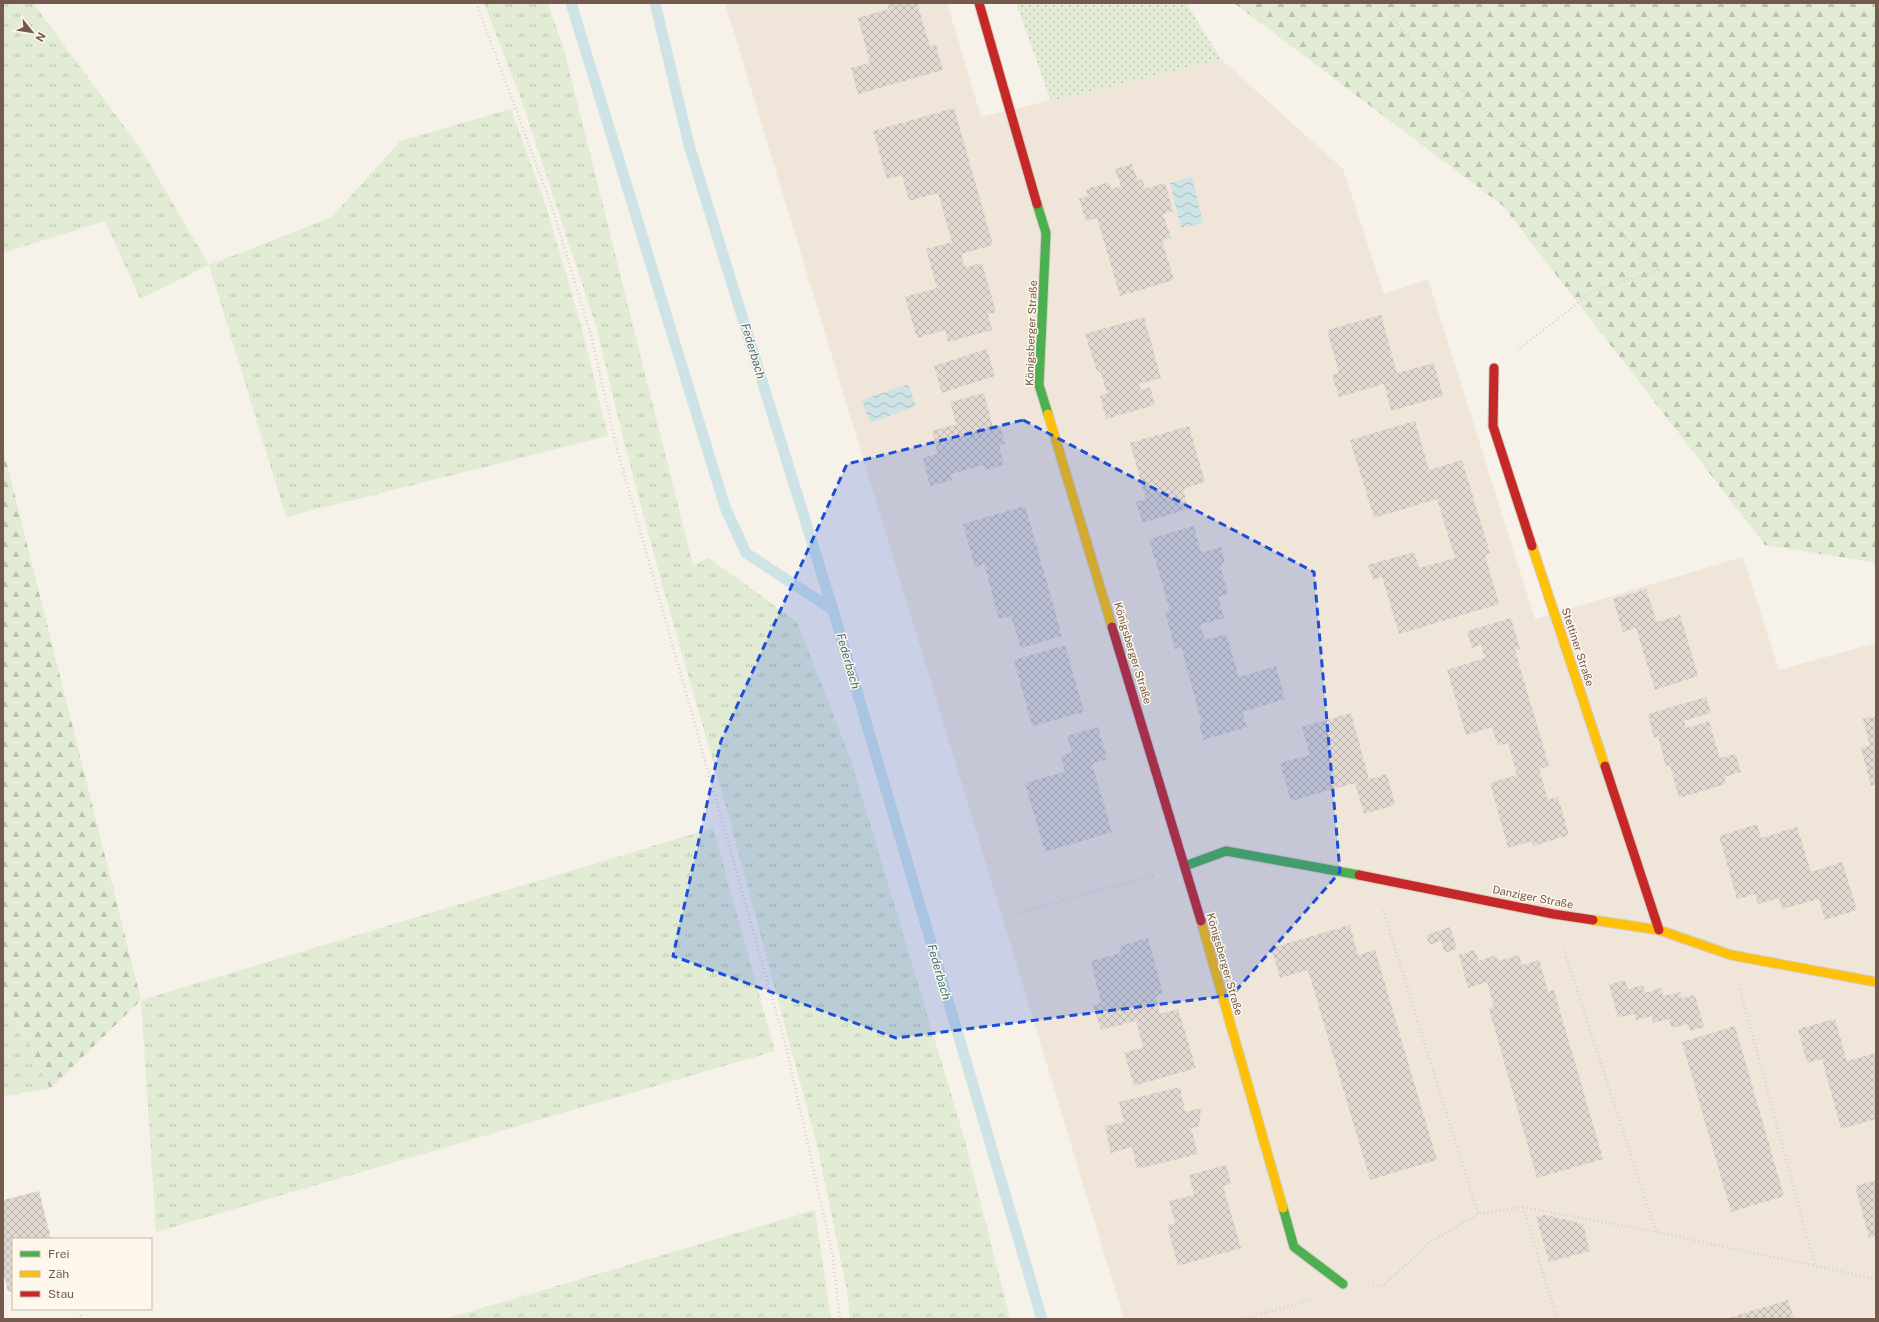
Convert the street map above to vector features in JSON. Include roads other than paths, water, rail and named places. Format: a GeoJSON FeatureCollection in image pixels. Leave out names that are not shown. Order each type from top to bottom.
{"type":"FeatureCollection","features":[{"type":"Feature","properties":{"kind":"street","name":"Königsberger Straße"},"geometry":{"type":"LineString","coordinates":[[979,3],[1046,232],[1039,385],[1185,866],[1294,1247],[1343,1284]]}},
{"type":"Feature","properties":{"kind":"street","name":"Stettiner Straße"},"geometry":{"type":"LineString","coordinates":[[1494,368],[1493,426],[1659,930]]}},
{"type":"Feature","properties":{"kind":"street","name":"Danziger Straße"},"geometry":{"type":"LineString","coordinates":[[1185,866],[1226,851],[1373,878],[1553,914],[1659,930],[1731,955],[1876,982]]}},
{"type":"Feature","properties":{"kind":"water"},"geometry":{"type":"Polygon","coordinates":[[[1192,177],[1203,223],[1181,228],[1170,183],[1192,177]]]}},
{"type":"Feature","properties":{"kind":"water"},"geometry":{"type":"Polygon","coordinates":[[[908,384],[916,406],[870,423],[862,400],[908,384]]]}},
{"type":"Feature","properties":{"kind":"waterway"},"geometry":{"type":"LineString","coordinates":[[571,3],[725,507],[746,553],[833,610]]}},
{"type":"Feature","properties":{"kind":"waterway","name":"Federbach"},"geometry":{"type":"LineString","coordinates":[[655,3],[689,145],[833,610],[1042,1319]]}}]}
